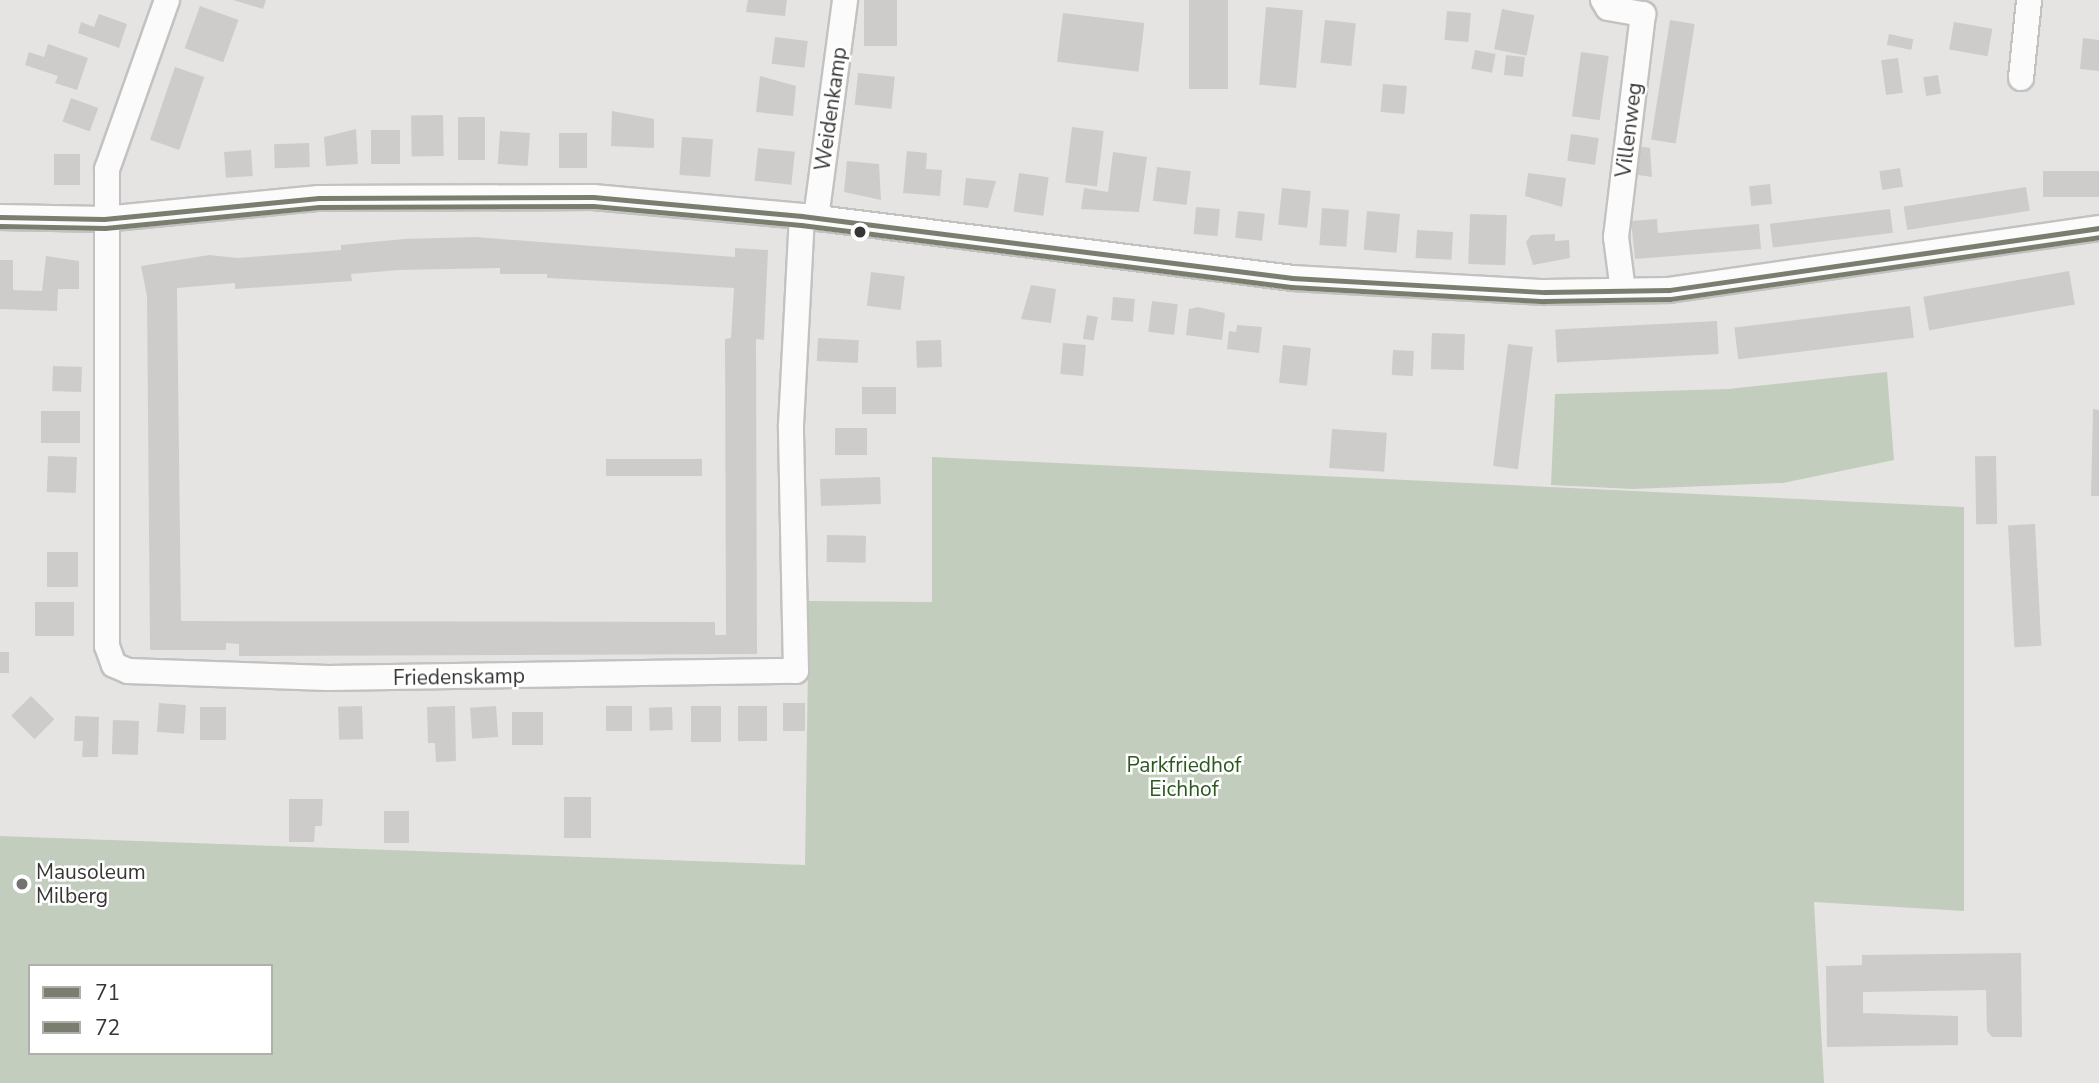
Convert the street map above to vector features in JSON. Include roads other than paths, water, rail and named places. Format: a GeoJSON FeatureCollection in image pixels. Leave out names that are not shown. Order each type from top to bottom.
{"type":"FeatureCollection","features":[{"type":"Feature","properties":{"kind":"street"},"geometry":{"type":"LineString","coordinates":[[104,219],[107,169],[167,0]]}},
{"type":"Feature","properties":{"kind":"street","name":"Weidenkamp"},"geometry":{"type":"LineString","coordinates":[[809,217],[845,0]]}},
{"type":"Feature","properties":{"kind":"street","name":"Villenweg"},"geometry":{"type":"LineString","coordinates":[[1603,0],[1608,8],[1643,14],[1616,237],[1623,290]]}},
{"type":"Feature","properties":{"kind":"street"},"geometry":{"type":"LineString","coordinates":[[2021,78],[2029,0]]}},
{"type":"Feature","properties":{"kind":"street"},"geometry":{"type":"LineString","coordinates":[[0,217],[104,219],[320,198],[480,194],[593,197],[809,217],[1292,278],[1499,291],[1669,290],[2099,228]]}},
{"type":"Feature","properties":{"kind":"street","name":"Friedenskamp"},"geometry":{"type":"LineString","coordinates":[[104,219],[107,646],[114,664],[128,671],[328,678],[796,671],[791,425],[809,217]]}},
{"type":"Feature","properties":{"kind":"place","name":"Mausoleum Milberg"},"geometry":{"type":"Point","coordinates":[22,884]}},
{"type":"Feature","properties":{"kind":"park label","name":"Parkfriedhof Eichhof"},"geometry":{"type":"Point","coordinates":[1184,777]}}]}
